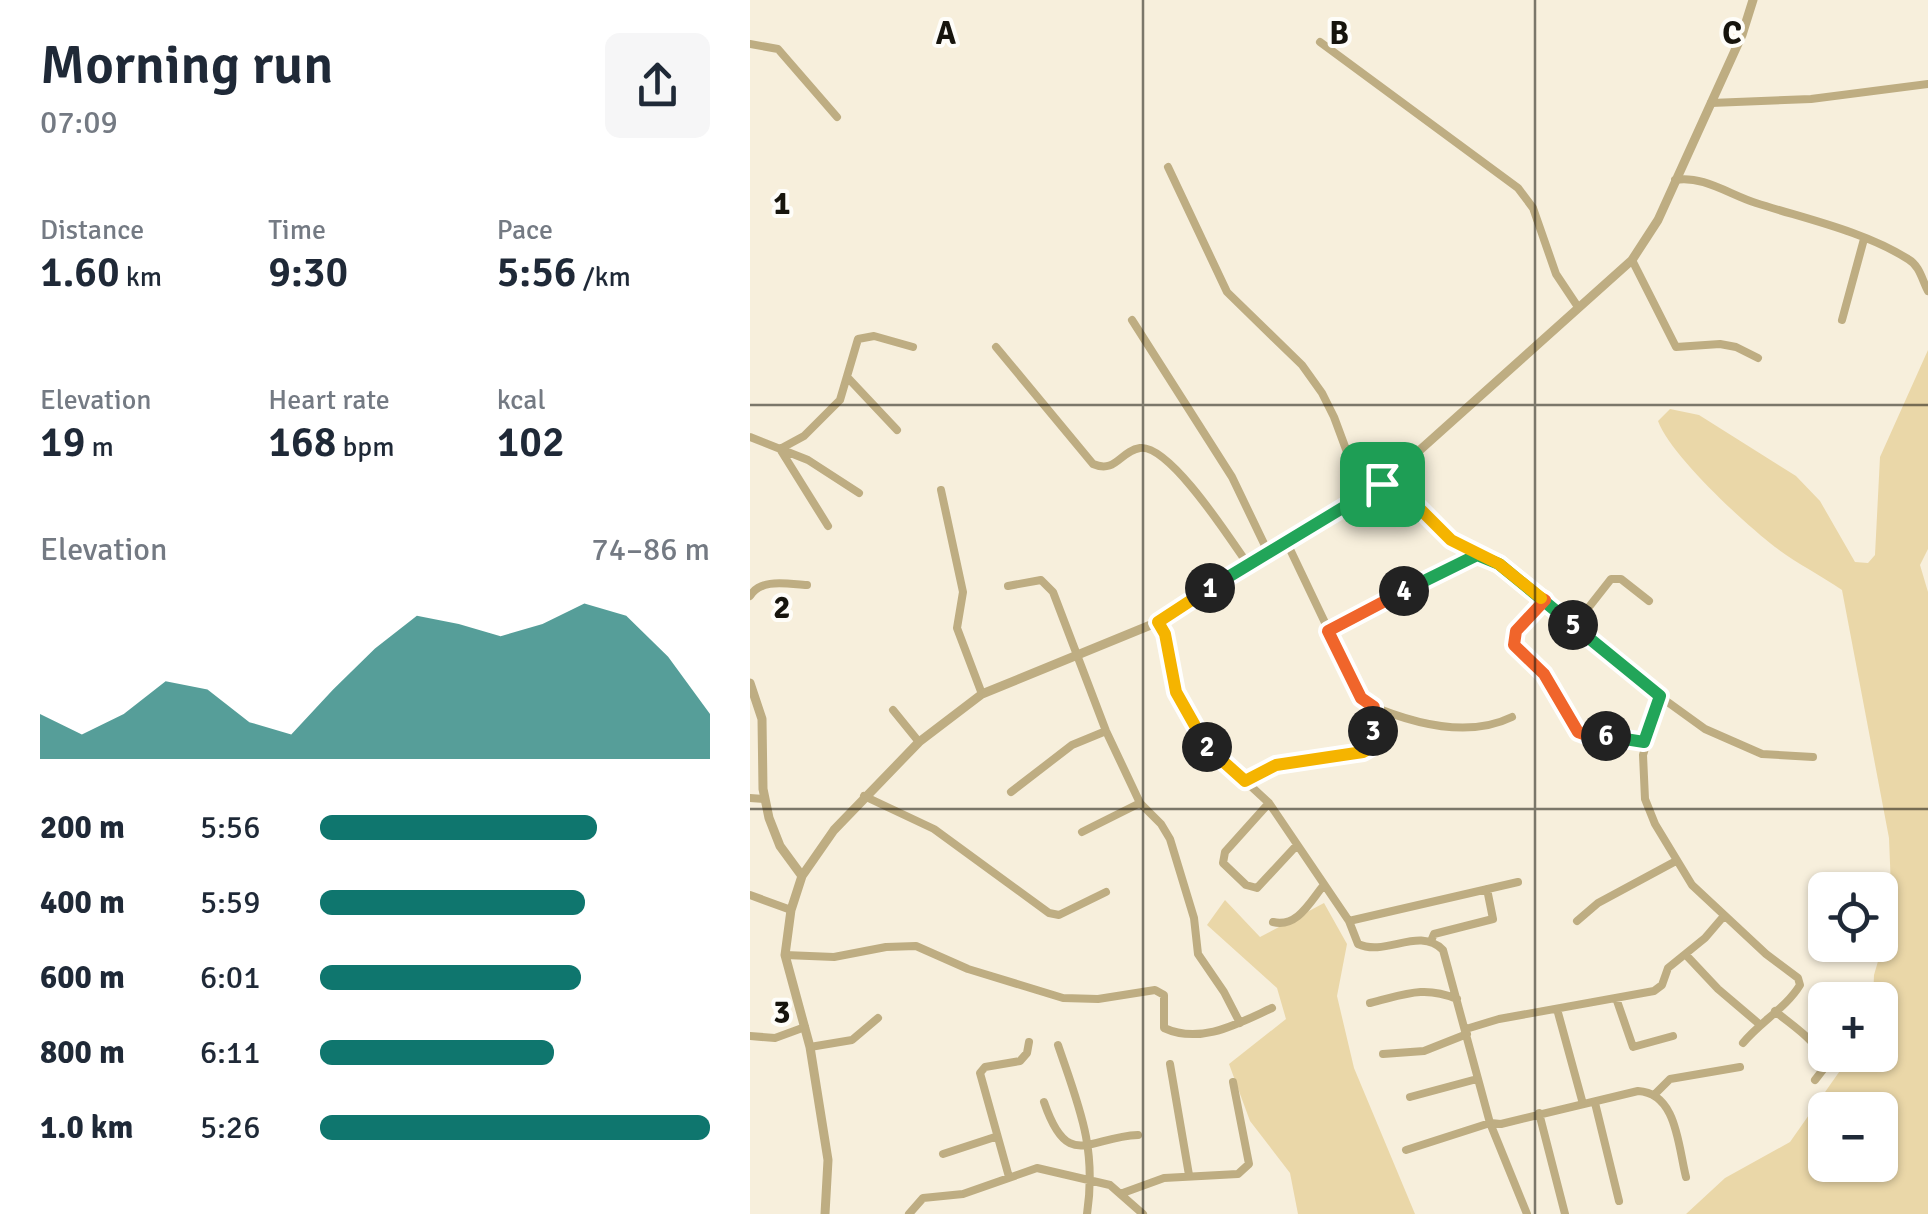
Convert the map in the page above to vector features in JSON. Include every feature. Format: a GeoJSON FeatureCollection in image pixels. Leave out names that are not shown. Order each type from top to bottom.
{"type":"FeatureCollection","features":[{"type":"Feature","properties":{"kind":"street"},"geometry":{"type":"LineString","coordinates":[[825,1214],[828,1160],[810,1047],[785,955],[791,910],[802,876],[834,830],[919,742],[982,694],[1158,622],[1382,484],[1632,260],[1658,220],[1742,35],[1752,0]]}},
{"type":"Feature","properties":{"kind":"street"},"geometry":{"type":"LineString","coordinates":[[1320,42],[1518,188],[1533,208],[1556,274],[1578,307]]}},
{"type":"Feature","properties":{"kind":"street"},"geometry":{"type":"LineString","coordinates":[[750,44],[778,50],[837,116]]}},
{"type":"Feature","properties":{"kind":"street"},"geometry":{"type":"LineString","coordinates":[[1711,103],[1811,99],[1928,84]]}},
{"type":"Feature","properties":{"kind":"street"},"geometry":{"type":"LineString","coordinates":[[1168,168],[1227,292],[1302,365],[1322,393],[1364,496]]}},
{"type":"Feature","properties":{"kind":"street"},"geometry":{"type":"LineString","coordinates":[[1675,180],[1715,186],[1864,239],[1911,260],[1928,291]]}},
{"type":"Feature","properties":{"kind":"street"},"geometry":{"type":"LineString","coordinates":[[1842,320],[1864,239]]}},
{"type":"Feature","properties":{"kind":"street"},"geometry":{"type":"LineString","coordinates":[[1632,260],[1676,347],[1720,344],[1758,358]]}},
{"type":"Feature","properties":{"kind":"street"},"geometry":{"type":"LineString","coordinates":[[1132,320],[1232,476],[1269,554]]}},
{"type":"Feature","properties":{"kind":"street"},"geometry":{"type":"LineString","coordinates":[[780,449],[823,420],[840,400],[858,339],[874,336],[913,347]]}},
{"type":"Feature","properties":{"kind":"street"},"geometry":{"type":"LineString","coordinates":[[996,347],[1093,464],[1111,467],[1138,448],[1149,448],[1160,455],[1206,504],[1249,566]]}},
{"type":"Feature","properties":{"kind":"street"},"geometry":{"type":"LineString","coordinates":[[848,379],[897,430]]}},
{"type":"Feature","properties":{"kind":"street"},"geometry":{"type":"LineString","coordinates":[[750,437],[827,470],[859,493]]}},
{"type":"Feature","properties":{"kind":"street"},"geometry":{"type":"LineString","coordinates":[[780,449],[828,526]]}},
{"type":"Feature","properties":{"kind":"street"},"geometry":{"type":"LineString","coordinates":[[1382,484],[1409,498],[1451,540],[1499,564],[1705,729],[1762,754],[1813,757]]}},
{"type":"Feature","properties":{"kind":"street"},"geometry":{"type":"LineString","coordinates":[[941,490],[963,592],[957,628],[982,694]]}},
{"type":"Feature","properties":{"kind":"street"},"geometry":{"type":"LineString","coordinates":[[1288,543],[1361,698],[1374,707],[1436,726],[1497,724],[1512,717]]}},
{"type":"Feature","properties":{"kind":"street"},"geometry":{"type":"LineString","coordinates":[[1328,631],[1477,555]]}},
{"type":"Feature","properties":{"kind":"street"},"geometry":{"type":"LineString","coordinates":[[1574,626],[1612,579],[1621,579],[1650,601]]}},
{"type":"Feature","properties":{"kind":"street"},"geometry":{"type":"LineString","coordinates":[[1008,586],[1034,580],[1048,584],[1106,730],[1140,803],[1170,839],[1194,918],[1198,954],[1240,1023]]}},
{"type":"Feature","properties":{"kind":"street"},"geometry":{"type":"LineString","coordinates":[[750,596],[764,584],[807,585]]}},
{"type":"Feature","properties":{"kind":"street"},"geometry":{"type":"LineString","coordinates":[[1545,600],[1516,631],[1514,645],[1518,652],[1544,674],[1578,732],[1644,742]]}},
{"type":"Feature","properties":{"kind":"street"},"geometry":{"type":"LineString","coordinates":[[1158,622],[1165,634],[1176,692],[1200,739],[1269,803],[1349,920],[1355,939],[1366,948],[1431,941],[1443,950],[1490,1123],[1527,1214]]}},
{"type":"Feature","properties":{"kind":"street"},"geometry":{"type":"LineString","coordinates":[[750,683],[763,729],[764,800],[780,846],[802,876]]}},
{"type":"Feature","properties":{"kind":"street"},"geometry":{"type":"LineString","coordinates":[[1660,696],[1644,742],[1647,807],[1692,885],[1723,917],[1798,978],[1800,985],[1792,999],[1758,1024],[1742,1043]]}},
{"type":"Feature","properties":{"kind":"street"},"geometry":{"type":"LineString","coordinates":[[1245,781],[1276,765],[1370,748],[1374,707]]}},
{"type":"Feature","properties":{"kind":"street"},"geometry":{"type":"LineString","coordinates":[[894,710],[919,742]]}},
{"type":"Feature","properties":{"kind":"street"},"geometry":{"type":"LineString","coordinates":[[750,728],[763,729]]}},
{"type":"Feature","properties":{"kind":"street"},"geometry":{"type":"LineString","coordinates":[[1012,792],[1072,745],[1106,730]]}},
{"type":"Feature","properties":{"kind":"street"},"geometry":{"type":"LineString","coordinates":[[864,796],[934,829],[1050,913],[1059,915],[1106,892]]}},
{"type":"Feature","properties":{"kind":"street"},"geometry":{"type":"LineString","coordinates":[[750,798],[764,800]]}},
{"type":"Feature","properties":{"kind":"street"},"geometry":{"type":"LineString","coordinates":[[1082,832],[1140,803]]}},
{"type":"Feature","properties":{"kind":"street"},"geometry":{"type":"LineString","coordinates":[[1269,803],[1225,852],[1223,863],[1246,886],[1257,888],[1297,845]]}},
{"type":"Feature","properties":{"kind":"street"},"geometry":{"type":"LineString","coordinates":[[1577,922],[1598,903],[1676,861]]}},
{"type":"Feature","properties":{"kind":"street"},"geometry":{"type":"LineString","coordinates":[[1349,920],[1518,882]]}},
{"type":"Feature","properties":{"kind":"street"},"geometry":{"type":"LineString","coordinates":[[1273,922],[1282,924],[1298,917],[1324,886]]}},
{"type":"Feature","properties":{"kind":"street"},"geometry":{"type":"LineString","coordinates":[[1431,941],[1434,934],[1493,920],[1487,889]]}},
{"type":"Feature","properties":{"kind":"street"},"geometry":{"type":"LineString","coordinates":[[750,894],[791,910]]}},
{"type":"Feature","properties":{"kind":"street"},"geometry":{"type":"LineString","coordinates":[[1383,1054],[1424,1051],[1499,1019],[1654,991],[1662,985],[1668,968],[1723,917]]}},
{"type":"Feature","properties":{"kind":"street"},"geometry":{"type":"LineString","coordinates":[[785,955],[834,957],[886,946],[916,946],[968,968],[1063,998],[1098,999],[1161,991],[1164,1028],[1171,1032],[1199,1035],[1272,1008]]}},
{"type":"Feature","properties":{"kind":"street"},"geometry":{"type":"LineString","coordinates":[[1686,955],[1758,1024]]}},
{"type":"Feature","properties":{"kind":"street"},"geometry":{"type":"LineString","coordinates":[[1370,1003],[1422,990],[1438,991],[1456,999]]}},
{"type":"Feature","properties":{"kind":"street"},"geometry":{"type":"LineString","coordinates":[[1616,998],[1633,1047],[1673,1036]]}},
{"type":"Feature","properties":{"kind":"street"},"geometry":{"type":"LineString","coordinates":[[1557,1009],[1583,1104]]}},
{"type":"Feature","properties":{"kind":"street"},"geometry":{"type":"LineString","coordinates":[[1774,1010],[1814,1044],[1824,1059],[1825,1067],[1815,1080]]}},
{"type":"Feature","properties":{"kind":"street"},"geometry":{"type":"LineString","coordinates":[[810,1047],[852,1040],[878,1018]]}},
{"type":"Feature","properties":{"kind":"street"},"geometry":{"type":"LineString","coordinates":[[750,1036],[775,1038],[805,1027]]}},
{"type":"Feature","properties":{"kind":"street"},"geometry":{"type":"LineString","coordinates":[[1008,1177],[980,1073],[985,1067],[1020,1061],[1029,1042]]}},
{"type":"Feature","properties":{"kind":"street"},"geometry":{"type":"LineString","coordinates":[[1058,1045],[1089,1146],[1092,1179],[1087,1214]]}},
{"type":"Feature","properties":{"kind":"street"},"geometry":{"type":"LineString","coordinates":[[1170,1064],[1189,1175]]}},
{"type":"Feature","properties":{"kind":"street"},"geometry":{"type":"LineString","coordinates":[[1656,1094],[1670,1079],[1740,1067]]}},
{"type":"Feature","properties":{"kind":"street"},"geometry":{"type":"LineString","coordinates":[[1410,1097],[1477,1080]]}},
{"type":"Feature","properties":{"kind":"street"},"geometry":{"type":"LineString","coordinates":[[1120,1194],[1164,1178],[1238,1174],[1250,1164],[1233,1082]]}},
{"type":"Feature","properties":{"kind":"street"},"geometry":{"type":"LineString","coordinates":[[1406,1150],[1490,1123],[1501,1124],[1638,1091],[1656,1094],[1665,1102],[1686,1178]]}},
{"type":"Feature","properties":{"kind":"street"},"geometry":{"type":"LineString","coordinates":[[1044,1102],[1059,1136],[1074,1144],[1089,1146],[1138,1134]]}},
{"type":"Feature","properties":{"kind":"street"},"geometry":{"type":"LineString","coordinates":[[1595,1102],[1619,1201]]}},
{"type":"Feature","properties":{"kind":"street"},"geometry":{"type":"LineString","coordinates":[[1540,1113],[1564,1214]]}},
{"type":"Feature","properties":{"kind":"street"},"geometry":{"type":"LineString","coordinates":[[943,1154],[995,1136]]}},
{"type":"Feature","properties":{"kind":"street"},"geometry":{"type":"LineString","coordinates":[[909,1214],[923,1198],[963,1194],[1037,1168],[1092,1179],[1120,1194],[1143,1214]]}},
{"type":"Feature","properties":{"kind":"shaded area"},"geometry":{"type":"Polygon","coordinates":[[[1928,350],[1928,549],[1920,565],[1928,592],[1928,1214],[1686,1214],[1725,1178],[1790,1142],[1808,1116],[1808,1182],[1898,1182],[1898,1092],[1825,1092],[1839,1072],[1898,1072],[1898,982],[1874,982],[1878,962],[1898,962],[1898,872],[1890,872],[1889,838],[1842,590],[1783,553],[1745,522],[1677,452],[1658,421],[1670,409],[1699,415],[1796,476],[1820,501],[1855,562],[1868,563],[1875,555],[1880,457],[1928,350]]]}},
{"type":"Feature","properties":{"kind":"shaded area"},"geometry":{"type":"Polygon","coordinates":[[[1225,900],[1260,937],[1324,903],[1347,944],[1337,996],[1354,1068],[1415,1214],[1298,1214],[1290,1173],[1250,1121],[1229,1064],[1286,1019],[1277,988],[1207,925],[1225,900]]]}},
{"type":"Feature","properties":{"kind":"route"},"geometry":{"type":"LineString","coordinates":[[1382,484],[1158,622],[1165,634],[1176,692],[1210,752],[1245,781],[1276,765],[1370,748],[1374,707],[1361,698],[1328,631],[1477,555],[1499,564],[1545,600],[1633,677],[1660,696],[1644,742],[1578,732],[1554,687],[1514,645],[1516,631],[1545,600],[1499,564],[1451,540],[1424,510],[1382,484]]}}]}
